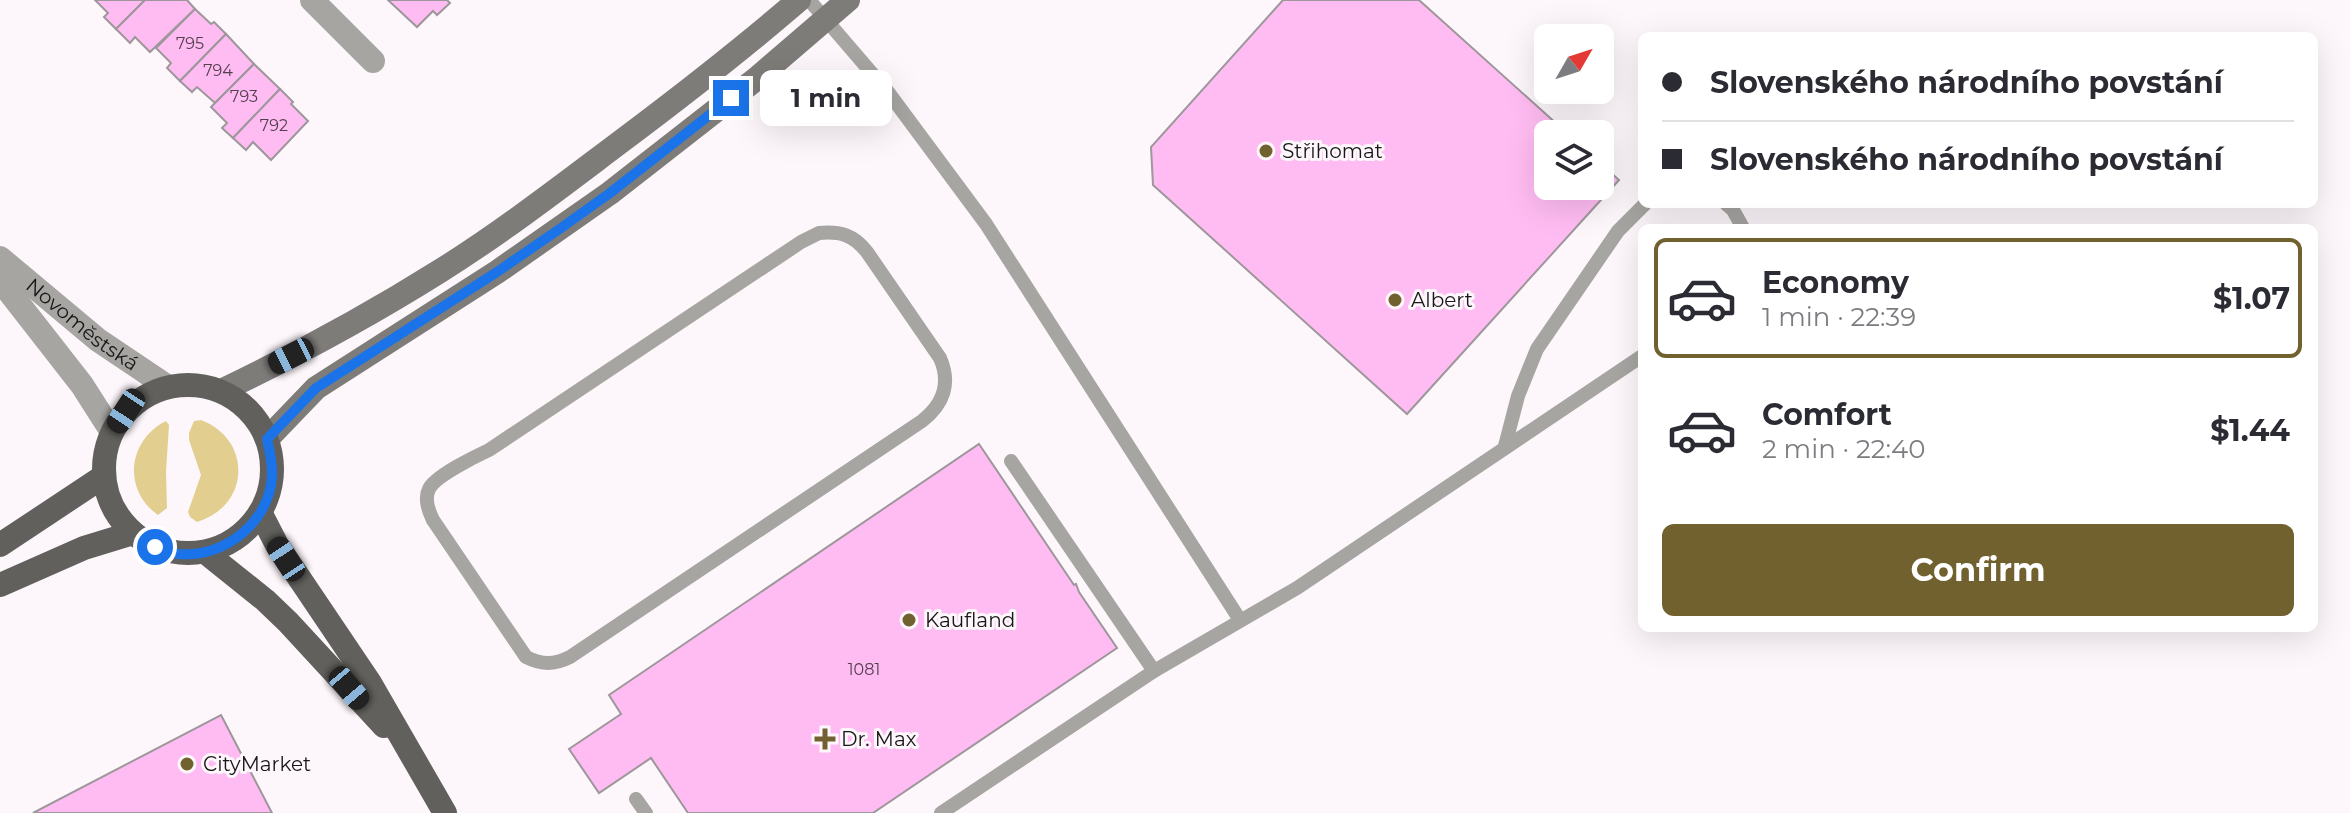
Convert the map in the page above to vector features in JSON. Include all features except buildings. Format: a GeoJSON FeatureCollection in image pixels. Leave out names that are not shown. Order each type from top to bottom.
{"type":"FeatureCollection","features":[{"type":"Feature","properties":{"kind":"main road"},"geometry":{"type":"LineString","coordinates":[[221,391],[373,311],[441,271],[689,90],[799,0]]}},
{"type":"Feature","properties":{"kind":"main road"},"geometry":{"type":"LineString","coordinates":[[267,439],[316,388],[497,272],[582,213],[756,79],[848,0]]}},
{"type":"Feature","properties":{"kind":"main road"},"geometry":{"type":"LineString","coordinates":[[195,385],[221,391],[241,403],[257,419],[267,439],[272,459],[272,479],[261,514],[246,531],[227,544],[205,552],[180,554],[155,547],[133,533],[118,517],[109,497],[104,476],[105,453],[112,432],[126,411],[145,396],[168,387],[195,385]]}},
{"type":"Feature","properties":{"kind":"main road"},"geometry":{"type":"LineString","coordinates":[[0,545],[104,476]]}},
{"type":"Feature","properties":{"kind":"main road"},"geometry":{"type":"LineString","coordinates":[[261,514],[283,555],[370,683],[445,813]]}},
{"type":"Feature","properties":{"kind":"main road"},"geometry":{"type":"LineString","coordinates":[[0,585],[84,548],[133,533]]}},
{"type":"Feature","properties":{"kind":"main road"},"geometry":{"type":"LineString","coordinates":[[205,552],[288,622],[375,718],[403,743]]}},
{"type":"Feature","properties":{"kind":"street"},"geometry":{"type":"LineString","coordinates":[[312,0],[373,61]]}},
{"type":"Feature","properties":{"kind":"street","name":"Novoměstská"},"geometry":{"type":"LineString","coordinates":[[0,258],[98,340],[168,387]]}},
{"type":"Feature","properties":{"kind":"street","name":"Novoměstská"},"geometry":{"type":"LineString","coordinates":[[0,280],[82,385],[112,432]]}},
{"type":"Feature","properties":{"kind":"lane"},"geometry":{"type":"LineString","coordinates":[[809,0],[888,92],[986,224],[1240,620]]}},
{"type":"Feature","properties":{"kind":"lane"},"geometry":{"type":"LineString","coordinates":[[1505,446],[1518,396],[1537,349],[1618,231],[1641,208]]}},
{"type":"Feature","properties":{"kind":"lane"},"geometry":{"type":"LineString","coordinates":[[819,233],[841,233],[860,242],[940,358],[946,381],[941,402],[933,412],[610,630],[559,662],[546,664],[526,657],[428,511],[428,489],[801,242],[819,233]]}},
{"type":"Feature","properties":{"kind":"lane"},"geometry":{"type":"LineString","coordinates":[[941,813],[1154,671],[1297,588],[1638,359]]}},
{"type":"Feature","properties":{"kind":"lane"},"geometry":{"type":"LineString","coordinates":[[1011,461],[1154,671]]}},
{"type":"Feature","properties":{"kind":"lane"},"geometry":{"type":"LineString","coordinates":[[636,799],[646,813]]}},
{"type":"Feature","properties":{"kind":"shaded area"},"geometry":{"type":"Polygon","coordinates":[[[201,420],[218,429],[230,442],[237,457],[238,472],[235,488],[227,502],[215,514],[197,522],[188,512],[201,475],[189,433],[194,421],[201,420]]]}},
{"type":"Feature","properties":{"kind":"shaded area"},"geometry":{"type":"Polygon","coordinates":[[[166,421],[169,425],[167,508],[158,515],[146,505],[139,492],[134,466],[144,440],[153,429],[166,421]]]}},
{"type":"Feature","properties":{"kind":"place","name":"Střihomat"},"geometry":{"type":"Point","coordinates":[1266,151]}},
{"type":"Feature","properties":{"kind":"place","name":"Albert"},"geometry":{"type":"Point","coordinates":[1395,300]}},
{"type":"Feature","properties":{"kind":"place","name":"Kaufland"},"geometry":{"type":"Point","coordinates":[909,620]}},
{"type":"Feature","properties":{"kind":"place","name":"Dr. Max"},"geometry":{"type":"Point","coordinates":[825,739]}},
{"type":"Feature","properties":{"kind":"place","name":"CityMarket"},"geometry":{"type":"Point","coordinates":[187,764]}},
{"type":"Feature","properties":{"kind":"route"},"geometry":{"type":"LineString","coordinates":[[155,547],[180,554],[205,552],[227,544],[246,531],[261,514],[268,497],[272,459],[267,439],[316,388],[561,228],[731,98]]}}]}
